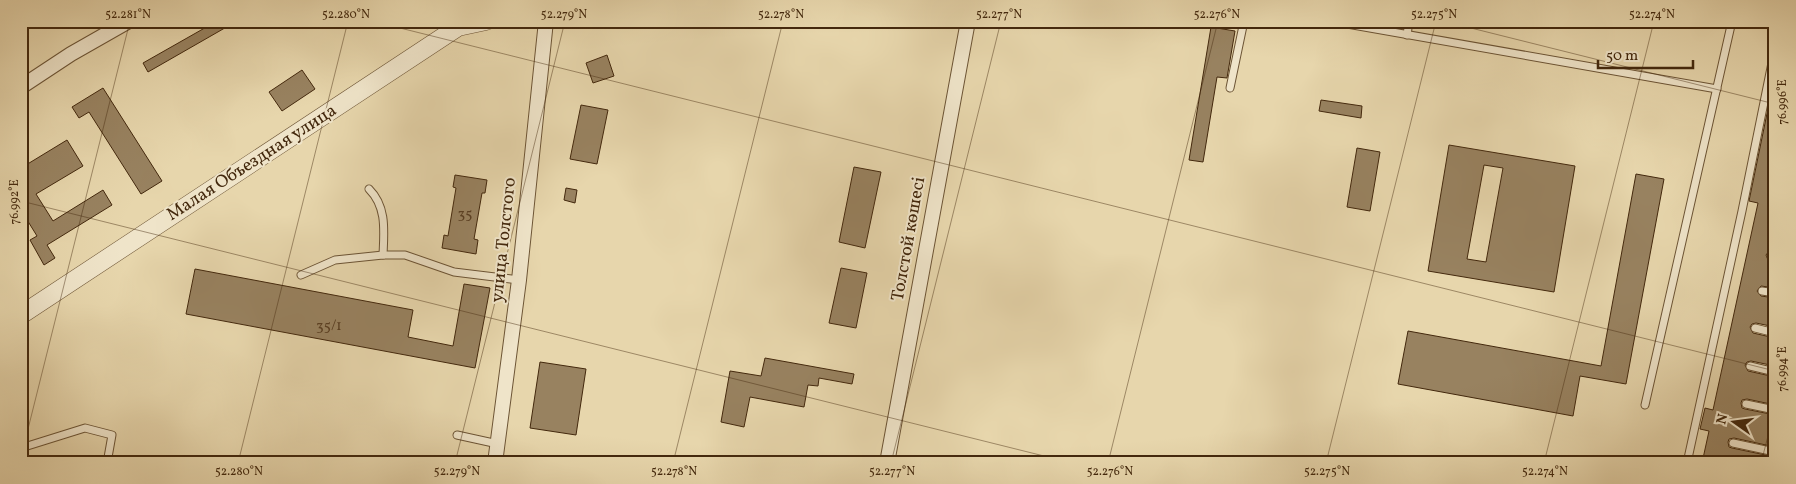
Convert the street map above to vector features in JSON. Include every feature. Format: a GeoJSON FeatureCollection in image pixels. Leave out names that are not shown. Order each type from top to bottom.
{"type":"FeatureCollection","features":[{"type":"Feature","properties":{"kind":"street"},"geometry":{"type":"LineString","coordinates":[[21,86],[71,54],[129,21]]}},
{"type":"Feature","properties":{"kind":"street","name":"Малая Объездная улица"},"geometry":{"type":"LineString","coordinates":[[21,315],[456,24],[486,21]]}},
{"type":"Feature","properties":{"kind":"street","name":"улица Толстого"},"geometry":{"type":"LineString","coordinates":[[495,463],[520,280],[546,21]]}},
{"type":"Feature","properties":{"kind":"street","name":"Толстой көшесі"},"geometry":{"type":"LineString","coordinates":[[887,463],[968,21]]}},
{"type":"Feature","properties":{"kind":"lane"},"geometry":{"type":"LineString","coordinates":[[1230,88],[1244,21]]}},
{"type":"Feature","properties":{"kind":"lane"},"geometry":{"type":"LineString","coordinates":[[1330,21],[1717,89]]}},
{"type":"Feature","properties":{"kind":"lane"},"geometry":{"type":"LineString","coordinates":[[1406,35],[1409,21]]}},
{"type":"Feature","properties":{"kind":"lane"},"geometry":{"type":"LineString","coordinates":[[1645,405],[1732,21]]}},
{"type":"Feature","properties":{"kind":"lane"},"geometry":{"type":"LineString","coordinates":[[1687,463],[1742,211],[1775,48]]}},
{"type":"Feature","properties":{"kind":"lane"},"geometry":{"type":"LineString","coordinates":[[369,189],[377,197],[384,220],[383,254]]}},
{"type":"Feature","properties":{"kind":"lane"},"geometry":{"type":"LineString","coordinates":[[301,275],[335,260],[383,254],[405,255],[454,272],[520,280]]}},
{"type":"Feature","properties":{"kind":"lane"},"geometry":{"type":"LineString","coordinates":[[1762,290],[1775,293]]}},
{"type":"Feature","properties":{"kind":"lane"},"geometry":{"type":"LineString","coordinates":[[1755,328],[1775,333]]}},
{"type":"Feature","properties":{"kind":"lane"},"geometry":{"type":"LineString","coordinates":[[1750,366],[1775,372]]}},
{"type":"Feature","properties":{"kind":"lane"},"geometry":{"type":"LineString","coordinates":[[1746,404],[1775,410]]}},
{"type":"Feature","properties":{"kind":"lane"},"geometry":{"type":"LineString","coordinates":[[21,448],[85,428],[112,434],[107,463]]}},
{"type":"Feature","properties":{"kind":"lane"},"geometry":{"type":"LineString","coordinates":[[457,436],[498,444]]}},
{"type":"Feature","properties":{"kind":"lane"},"geometry":{"type":"LineString","coordinates":[[1733,443],[1775,452]]}},
{"type":"Feature","properties":{"kind":"building"},"geometry":{"type":"Polygon","coordinates":[[[217,21],[237,21],[148,72],[143,63],[217,21]]]}},
{"type":"Feature","properties":{"kind":"building"},"geometry":{"type":"Polygon","coordinates":[[[1211,27],[1235,31],[1227,78],[1217,77],[1203,162],[1189,160],[1211,27]]]}},
{"type":"Feature","properties":{"kind":"building"},"geometry":{"type":"Polygon","coordinates":[[[607,55],[614,76],[593,83],[586,63],[607,55]]]}},
{"type":"Feature","properties":{"kind":"building"},"geometry":{"type":"Polygon","coordinates":[[[302,70],[315,89],[282,111],[269,92],[302,70]]]}},
{"type":"Feature","properties":{"kind":"building"},"geometry":{"type":"Polygon","coordinates":[[[103,88],[162,181],[141,194],[89,112],[79,118],[72,107],[103,88]]]}},
{"type":"Feature","properties":{"kind":"building"},"geometry":{"type":"Polygon","coordinates":[[[1771,94],[1775,95],[1775,251],[1769,251],[1766,255],[1768,260],[1775,262],[1775,288],[1761,286],[1757,291],[1761,296],[1775,298],[1775,327],[1756,323],[1750,327],[1753,333],[1775,338],[1775,366],[1751,361],[1745,365],[1748,371],[1775,377],[1775,405],[1747,399],[1742,400],[1741,403],[1742,408],[1775,415],[1775,447],[1734,438],[1729,439],[1728,442],[1729,447],[1732,448],[1775,457],[1775,463],[1702,463],[1709,431],[1700,429],[1705,408],[1713,410],[1758,203],[1749,201],[1771,94]]]}},
{"type":"Feature","properties":{"kind":"building"},"geometry":{"type":"Polygon","coordinates":[[[1321,100],[1362,106],[1361,118],[1319,111],[1321,100]]]}},
{"type":"Feature","properties":{"kind":"building"},"geometry":{"type":"Polygon","coordinates":[[[581,105],[608,110],[597,164],[570,159],[581,105]]]}},
{"type":"Feature","properties":{"kind":"building"},"geometry":{"type":"Polygon","coordinates":[[[67,140],[83,166],[36,194],[53,221],[103,190],[112,205],[47,245],[55,258],[44,265],[30,240],[37,236],[21,210],[21,168],[67,140]]]}},
{"type":"Feature","properties":{"kind":"building"},"geometry":{"type":"Polygon","coordinates":[[[1449,145],[1575,166],[1554,292],[1428,271],[1449,145]],[[1484,165],[1467,259],[1486,262],[1503,168],[1484,165]]]}},
{"type":"Feature","properties":{"kind":"building"},"geometry":{"type":"Polygon","coordinates":[[[1357,148],[1380,152],[1370,211],[1347,207],[1357,148]]]}},
{"type":"Feature","properties":{"kind":"building"},"geometry":{"type":"Polygon","coordinates":[[[854,167],[881,172],[865,248],[839,242],[854,167]]]}},
{"type":"Feature","properties":{"kind":"building"},"geometry":{"type":"Polygon","coordinates":[[[1636,174],[1664,179],[1626,384],[1580,376],[1573,416],[1398,384],[1408,331],[1601,366],[1636,174]]]}},
{"type":"Feature","properties":{"kind":"building"},"geometry":{"type":"Polygon","coordinates":[[[455,175],[487,180],[485,193],[482,193],[474,239],[478,240],[476,254],[442,248],[444,235],[448,236],[456,188],[453,187],[455,175]]]}},
{"type":"Feature","properties":{"kind":"building"},"geometry":{"type":"Polygon","coordinates":[[[566,188],[577,190],[575,203],[564,200],[566,188]]]}},
{"type":"Feature","properties":{"kind":"building"},"geometry":{"type":"Polygon","coordinates":[[[841,268],[867,273],[856,328],[829,323],[841,268]]]}},
{"type":"Feature","properties":{"kind":"building"},"geometry":{"type":"Polygon","coordinates":[[[195,269],[413,310],[408,337],[453,346],[464,284],[490,288],[475,368],[186,314],[195,269]]]}},
{"type":"Feature","properties":{"kind":"building"},"geometry":{"type":"Polygon","coordinates":[[[765,358],[854,374],[852,384],[819,378],[818,386],[808,385],[804,407],[750,397],[744,427],[721,422],[730,371],[761,376],[765,358]]]}},
{"type":"Feature","properties":{"kind":"building"},"geometry":{"type":"Polygon","coordinates":[[[540,362],[586,369],[576,435],[530,428],[540,362]]]}}]}
